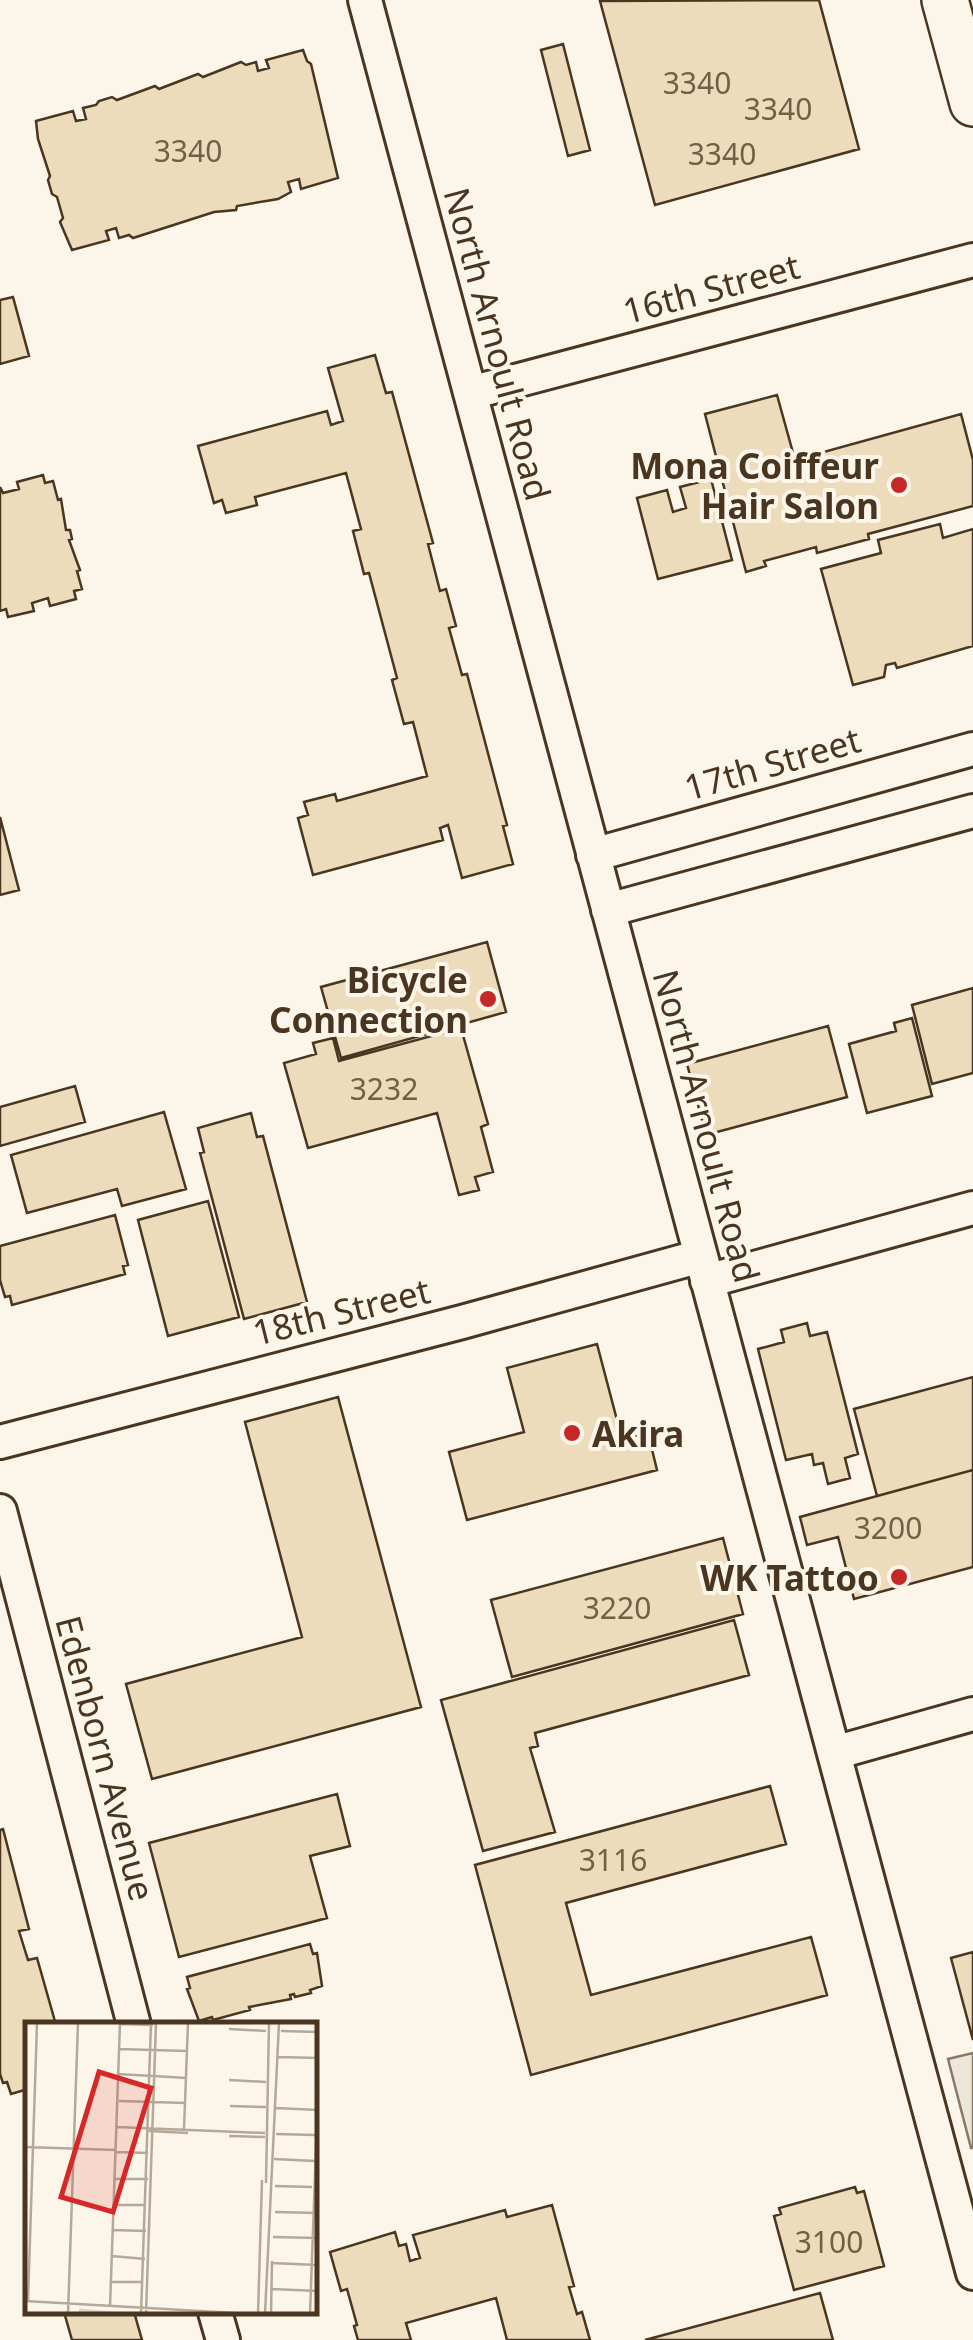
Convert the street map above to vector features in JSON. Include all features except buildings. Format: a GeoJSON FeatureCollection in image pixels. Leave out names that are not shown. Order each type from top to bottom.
{"type":"FeatureCollection","features":[{"type":"Feature","properties":{"kind":"street","name":"North Arnoult Road"},"geometry":{"type":"LineString","coordinates":[[365,0],[834,1754],[964,2202],[973,2274]]}},
{"type":"Feature","properties":{"kind":"street"},"geometry":{"type":"LineString","coordinates":[[945,0],[973,103]]}},
{"type":"Feature","properties":{"kind":"street","name":"16th Street"},"geometry":{"type":"LineString","coordinates":[[470,393],[973,260]]}},
{"type":"Feature","properties":{"kind":"street","name":"17th Street"},"geometry":{"type":"LineString","coordinates":[[594,855],[973,748]]}},
{"type":"Feature","properties":{"kind":"street"},"geometry":{"type":"LineString","coordinates":[[608,910],[973,811]]}},
{"type":"Feature","properties":{"kind":"street","name":"18th Street"},"geometry":{"type":"LineString","coordinates":[[0,1442],[462,1322],[973,1208]]}},
{"type":"Feature","properties":{"kind":"street","name":"Edenborn Avenue"},"geometry":{"type":"LineString","coordinates":[[0,1511],[133,2022]]}},
{"type":"Feature","properties":{"kind":"street"},"geometry":{"type":"LineString","coordinates":[[834,1754],[973,1714]]}},
{"type":"Feature","properties":{"kind":"street"},"geometry":{"type":"LineString","coordinates":[[216,2315],[222,2340]]}},
{"type":"Feature","properties":{"kind":"shaded area"},"geometry":{"type":"Polygon","coordinates":[[[973,2053],[973,2148],[971,2148],[948,2059],[973,2053]]]}},
{"type":"Feature","properties":{"kind":"place","name":"Mona Coiffeur Hair Salon"},"geometry":{"type":"Point","coordinates":[899,485]}},
{"type":"Feature","properties":{"kind":"place","name":"Bicycle Connection"},"geometry":{"type":"Point","coordinates":[488,999]}},
{"type":"Feature","properties":{"kind":"place","name":"Akira"},"geometry":{"type":"Point","coordinates":[572,1433]}},
{"type":"Feature","properties":{"kind":"place","name":"WK Tattoo"},"geometry":{"type":"Point","coordinates":[899,1577]}}]}
